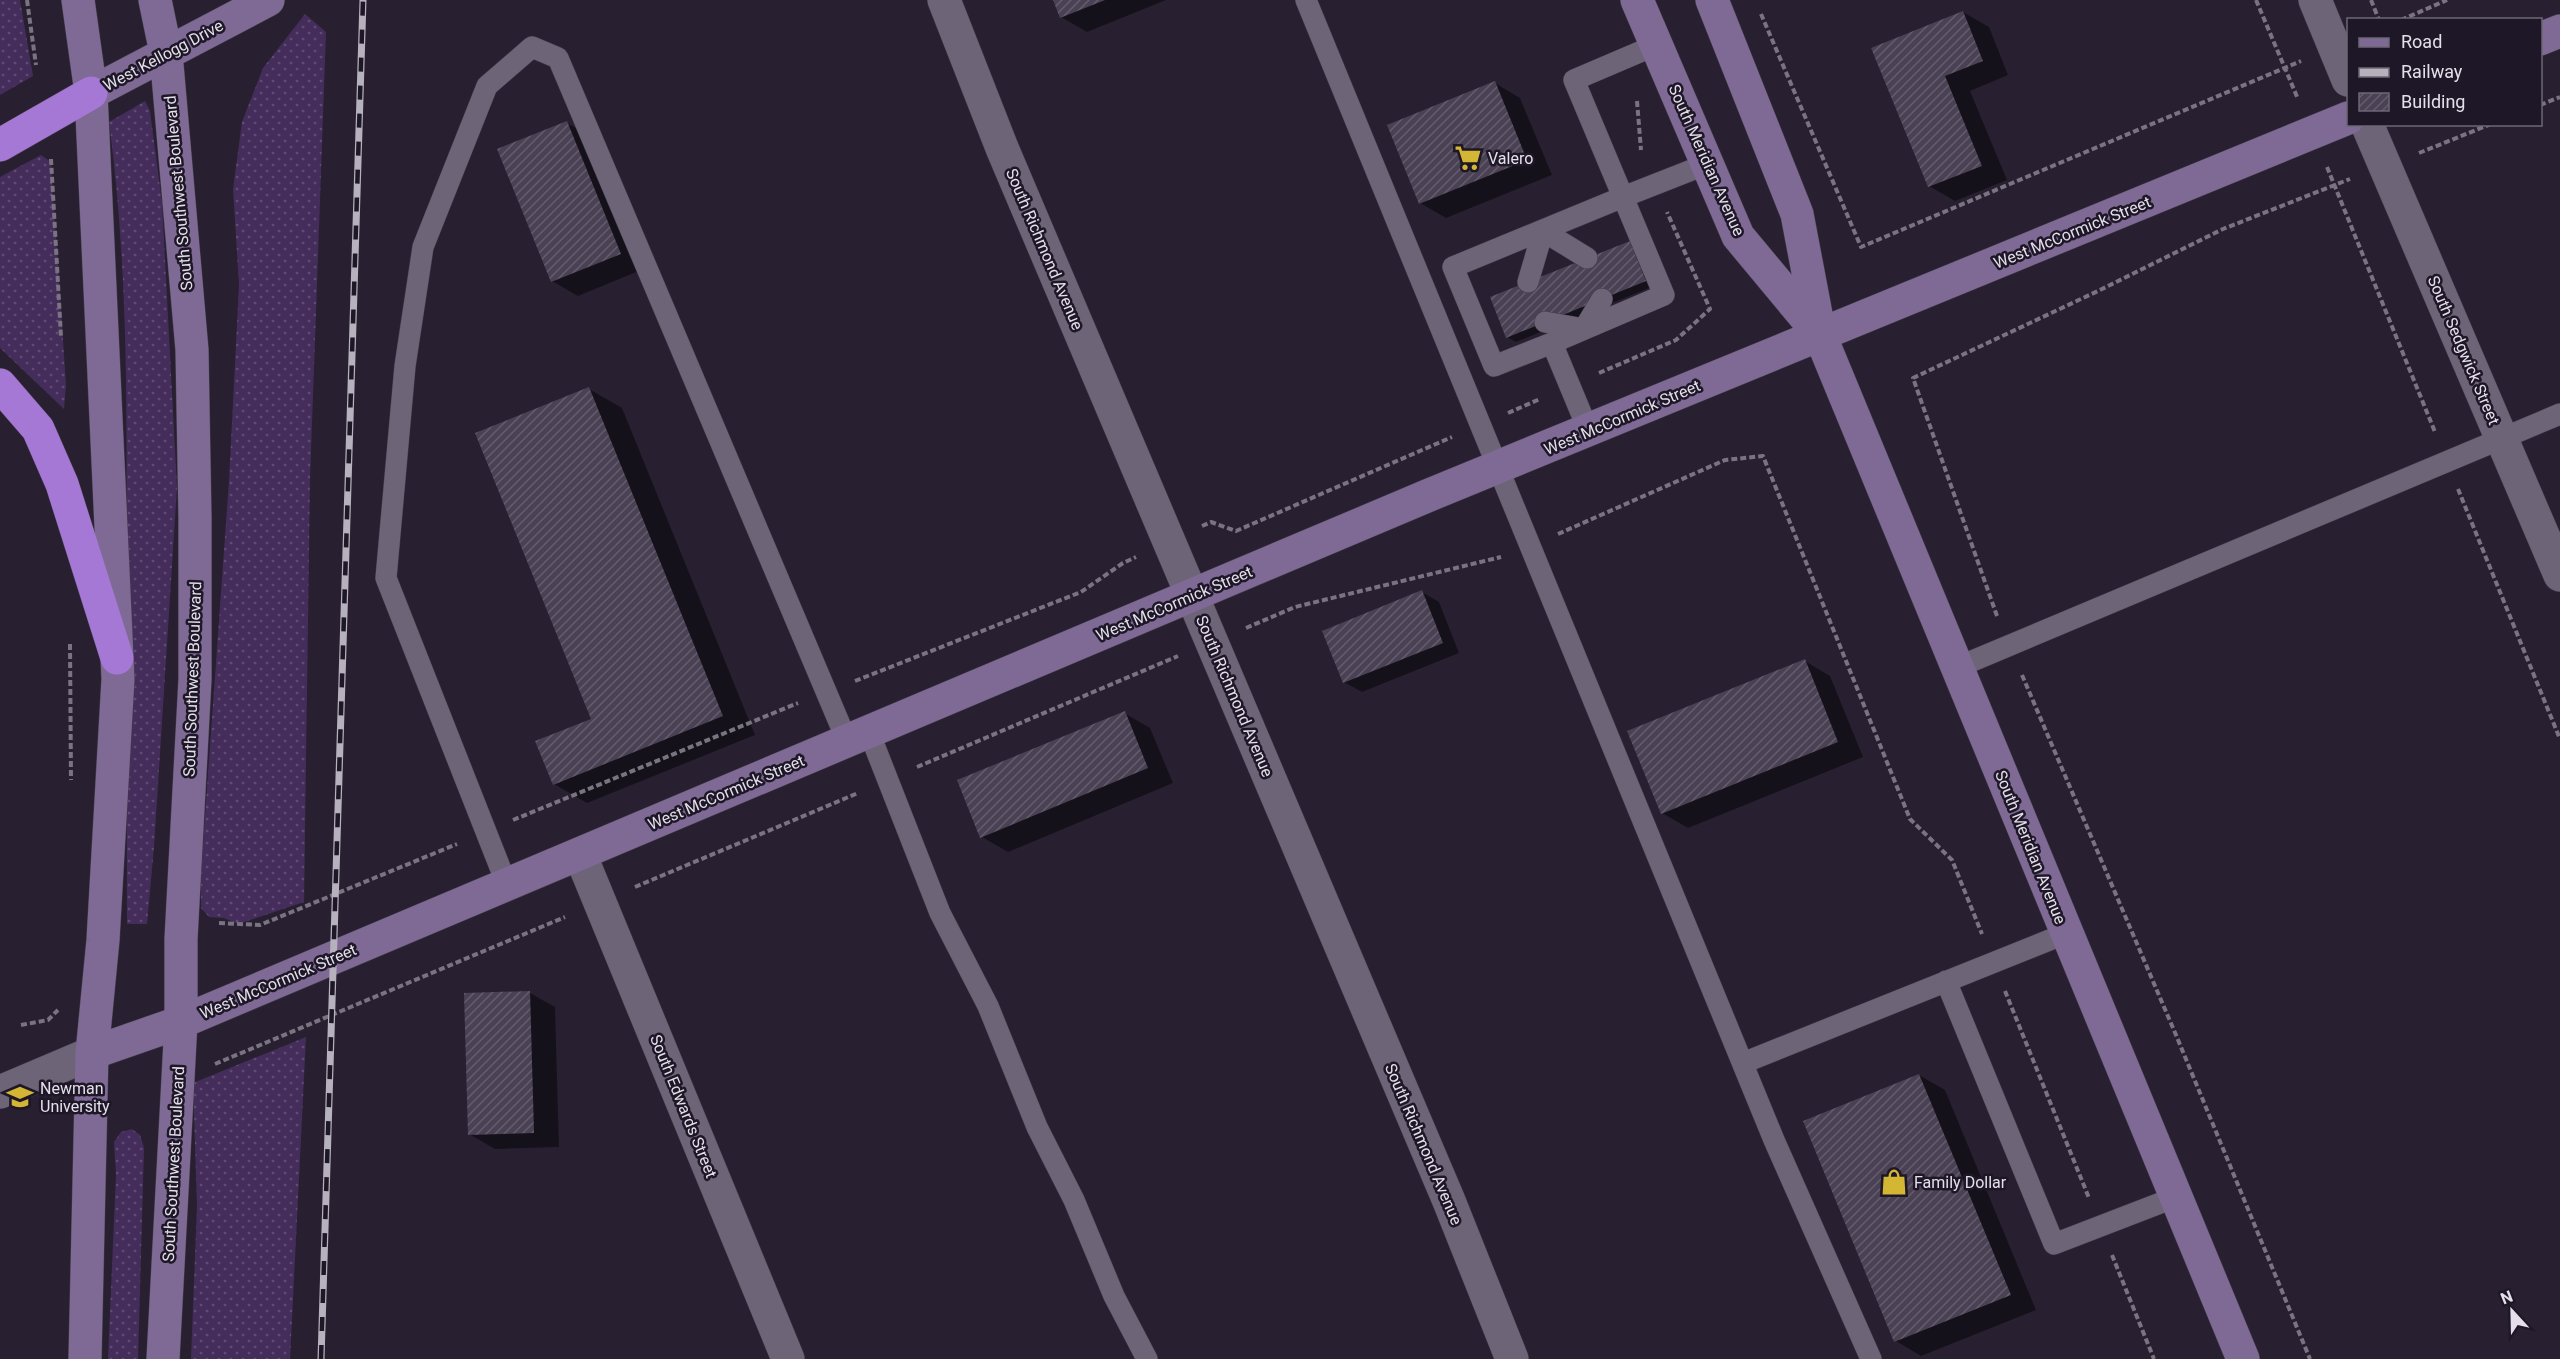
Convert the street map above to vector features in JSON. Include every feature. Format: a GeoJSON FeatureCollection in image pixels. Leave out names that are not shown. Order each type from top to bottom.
{"type":"FeatureCollection","features":[{"type":"Feature","properties":{"kind":"highway"},"geometry":{"type":"LineString","coordinates":[[0,145],[91,93]]}},
{"type":"Feature","properties":{"kind":"highway"},"geometry":{"type":"LineString","coordinates":[[0,385],[38,429],[62,484],[117,658]]}},
{"type":"Feature","properties":{"kind":"main road"},"geometry":{"type":"LineString","coordinates":[[78,0],[91,93],[118,679],[103,940],[92,1053],[85,1359]]}},
{"type":"Feature","properties":{"kind":"main road","name":"South Southwest Boulevard"},"geometry":{"type":"LineString","coordinates":[[155,0],[166,53],[192,350],[195,518],[195,679],[181,939],[181,1022],[163,1359]]}},
{"type":"Feature","properties":{"kind":"main road","name":"West Kellogg Drive"},"geometry":{"type":"LineString","coordinates":[[91,93],[268,0]]}},
{"type":"Feature","properties":{"kind":"main road","name":"South Meridian Avenue"},"geometry":{"type":"LineString","coordinates":[[1637,0],[1738,236],[1820,335]]}},
{"type":"Feature","properties":{"kind":"main road","name":"South Meridian Avenue"},"geometry":{"type":"LineString","coordinates":[[1713,0],[1797,214],[1820,335],[2242,1359]]}},
{"type":"Feature","properties":{"kind":"main road"},"geometry":{"type":"LineString","coordinates":[[2542,39],[2560,31]]}},
{"type":"Feature","properties":{"kind":"main road","name":"West McCormick Street"},"geometry":{"type":"LineString","coordinates":[[92,1053],[181,1022],[1427,496],[1499,469],[2347,119]]}},
{"type":"Feature","properties":{"kind":"street","name":"South Richmond Avenue"},"geometry":{"type":"LineString","coordinates":[[944,0],[1002,148],[1449,1201],[1512,1359]]}},
{"type":"Feature","properties":{"kind":"street"},"geometry":{"type":"LineString","coordinates":[[2315,0],[2347,75]]}},
{"type":"Feature","properties":{"kind":"street","name":"South Sedgwick Street"},"geometry":{"type":"LineString","coordinates":[[2368,126],[2560,575]]}},
{"type":"Feature","properties":{"kind":"street","name":"South Edwards Street"},"geometry":{"type":"LineString","coordinates":[[580,854],[788,1359]]}},
{"type":"Feature","properties":{"kind":"street","name":"West McCormick Street"},"geometry":{"type":"LineString","coordinates":[[0,1092],[92,1053]]}},
{"type":"Feature","properties":{"kind":"lane"},"geometry":{"type":"LineString","coordinates":[[1306,0],[1774,1140],[1870,1359]]}},
{"type":"Feature","properties":{"kind":"lane"},"geometry":{"type":"LineString","coordinates":[[1656,45],[1574,80],[1623,197],[1664,295],[1494,366],[1453,267],[1623,197],[1707,164]]}},
{"type":"Feature","properties":{"kind":"lane"},"geometry":{"type":"LineString","coordinates":[[507,885],[386,578],[405,366],[423,247],[487,86],[532,47],[558,58],[858,736],[940,913],[988,1006],[1036,1127],[1074,1200],[1114,1296],[1147,1359]]}},
{"type":"Feature","properties":{"kind":"lane"},"geometry":{"type":"LineString","coordinates":[[1544,231],[1587,258]]}},
{"type":"Feature","properties":{"kind":"lane"},"geometry":{"type":"LineString","coordinates":[[1528,282],[1544,231]]}},
{"type":"Feature","properties":{"kind":"lane"},"geometry":{"type":"LineString","coordinates":[[1584,329],[1602,299]]}},
{"type":"Feature","properties":{"kind":"lane"},"geometry":{"type":"LineString","coordinates":[[1440,326],[1472,313]]}},
{"type":"Feature","properties":{"kind":"lane"},"geometry":{"type":"LineString","coordinates":[[1545,322],[1584,329]]}},
{"type":"Feature","properties":{"kind":"lane"},"geometry":{"type":"LineString","coordinates":[[1552,343],[1589,432]]}},
{"type":"Feature","properties":{"kind":"lane"},"geometry":{"type":"LineString","coordinates":[[1958,667],[2560,414]]}},
{"type":"Feature","properties":{"kind":"lane"},"geometry":{"type":"LineString","coordinates":[[1743,1063],[2067,933]]}},
{"type":"Feature","properties":{"kind":"lane"},"geometry":{"type":"LineString","coordinates":[[1946,981],[2054,1244],[2176,1197]]}},
{"type":"Feature","properties":{"kind":"path"},"geometry":{"type":"LineString","coordinates":[[27,0],[36,65]]}},
{"type":"Feature","properties":{"kind":"path"},"geometry":{"type":"LineString","coordinates":[[2256,0],[2313,133],[2560,739]]}},
{"type":"Feature","properties":{"kind":"path"},"geometry":{"type":"LineString","coordinates":[[2371,0],[2378,18]]}},
{"type":"Feature","properties":{"kind":"path"},"geometry":{"type":"LineString","coordinates":[[2406,18],[2447,0]]}},
{"type":"Feature","properties":{"kind":"path"},"geometry":{"type":"LineString","coordinates":[[1757,7],[1769,29],[1861,247],[2335,47]]}},
{"type":"Feature","properties":{"kind":"path"},"geometry":{"type":"LineString","coordinates":[[2542,105],[2560,97]]}},
{"type":"Feature","properties":{"kind":"path"},"geometry":{"type":"LineString","coordinates":[[2310,1359],[2176,1035],[2009,645],[1913,378],[2223,229],[2486,126]]}},
{"type":"Feature","properties":{"kind":"shaded area"},"geometry":{"type":"Polygon","coordinates":[[[0,0],[20,0],[33,76],[0,95],[0,0]]]}},
{"type":"Feature","properties":{"kind":"shaded area"},"geometry":{"type":"Polygon","coordinates":[[[305,14],[326,32],[310,479],[304,902],[238,924],[224,918],[209,917],[201,908],[201,872],[229,481],[239,285],[233,189],[242,122],[263,68],[305,14]]]}},
{"type":"Feature","properties":{"kind":"shaded area"},"geometry":{"type":"Polygon","coordinates":[[[145,101],[150,111],[162,203],[177,487],[147,924],[127,924],[125,348],[116,178],[109,122],[145,101]]]}},
{"type":"Feature","properties":{"kind":"shaded area"},"geometry":{"type":"Polygon","coordinates":[[[41,155],[51,162],[66,385],[64,409],[0,348],[0,177],[41,155]]]}},
{"type":"Feature","properties":{"kind":"shaded area"},"geometry":{"type":"Polygon","coordinates":[[[306,1037],[290,1359],[191,1359],[197,1206],[193,1083],[306,1037]]]}},
{"type":"Feature","properties":{"kind":"shaded area"},"geometry":{"type":"Polygon","coordinates":[[[132,1129],[140,1135],[144,1148],[138,1359],[108,1359],[116,1175],[114,1142],[121,1132],[132,1129]]]}},
{"type":"Feature","properties":{"kind":"building"},"geometry":{"type":"Polygon","coordinates":[[[1053,0],[1105,0],[1060,18],[1053,0]]]}},
{"type":"Feature","properties":{"kind":"building"},"geometry":{"type":"Polygon","coordinates":[[[1963,11],[1983,61],[1945,76],[1982,166],[1928,187],[1871,48],[1963,11]]]}},
{"type":"Feature","properties":{"kind":"building"},"geometry":{"type":"Polygon","coordinates":[[[1495,81],[1527,160],[1419,204],[1387,125],[1495,81]]]}},
{"type":"Feature","properties":{"kind":"building"},"geometry":{"type":"Polygon","coordinates":[[[567,121],[621,254],[551,282],[497,149],[567,121]]]}},
{"type":"Feature","properties":{"kind":"building"},"geometry":{"type":"Polygon","coordinates":[[[1630,241],[1646,281],[1506,338],[1490,297],[1630,241]]]}},
{"type":"Feature","properties":{"kind":"building"},"geometry":{"type":"Polygon","coordinates":[[[589,387],[723,716],[553,785],[535,741],[591,719],[475,433],[589,387]]]}},
{"type":"Feature","properties":{"kind":"building"},"geometry":{"type":"Polygon","coordinates":[[[1422,590],[1443,643],[1343,683],[1322,631],[1422,590]]]}},
{"type":"Feature","properties":{"kind":"building"},"geometry":{"type":"Polygon","coordinates":[[[1805,659],[1838,742],[1661,814],[1627,731],[1805,659]]]}},
{"type":"Feature","properties":{"kind":"building"},"geometry":{"type":"Polygon","coordinates":[[[1125,711],[1148,768],[980,838],[957,780],[1125,711]]]}},
{"type":"Feature","properties":{"kind":"building"},"geometry":{"type":"Polygon","coordinates":[[[530,991],[534,1133],[468,1135],[464,993],[530,991]]]}},
{"type":"Feature","properties":{"kind":"building"},"geometry":{"type":"Polygon","coordinates":[[[1919,1074],[2011,1295],[1894,1342],[1803,1121],[1919,1074]]]}},
{"type":"Feature","properties":{"kind":"railway"},"geometry":{"type":"LineString","coordinates":[[321,1359],[363,0]]}},
{"type":"Feature","properties":{"kind":"place","name":"Valero"},"geometry":{"type":"Point","coordinates":[1468,158]}},
{"type":"Feature","properties":{"kind":"place","name":"Newman University"},"geometry":{"type":"Point","coordinates":[20,1097]}},
{"type":"Feature","properties":{"kind":"place","name":"Family Dollar"},"geometry":{"type":"Point","coordinates":[1894,1182]}}]}
